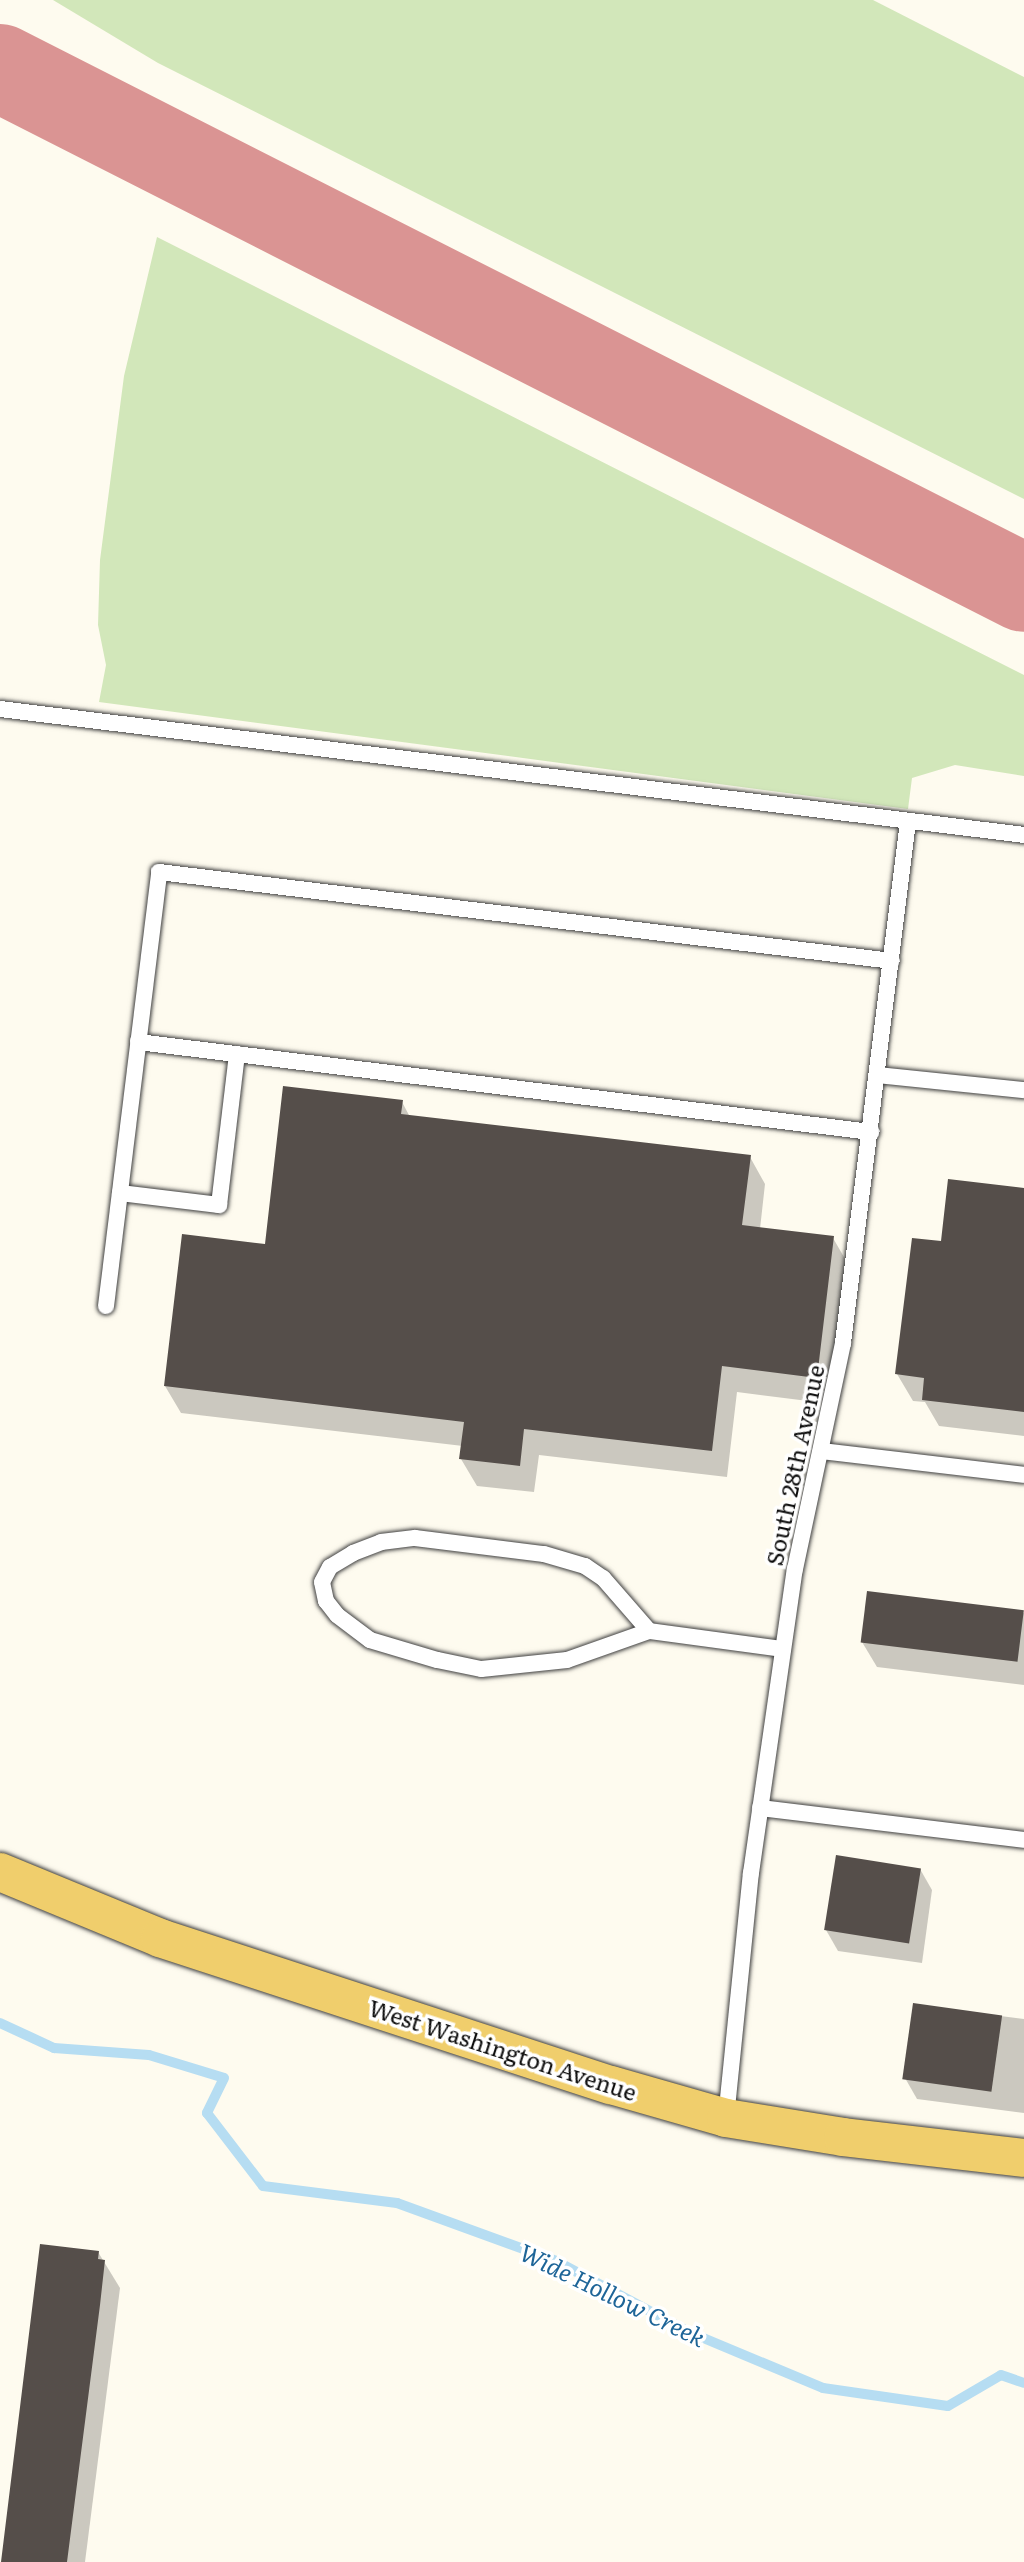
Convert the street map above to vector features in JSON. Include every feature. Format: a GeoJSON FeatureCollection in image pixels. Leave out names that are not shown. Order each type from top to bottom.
{"type":"FeatureCollection","features":[{"type":"Feature","properties":{"kind":"main road","name":"West Washington Avenue"},"geometry":{"type":"LineString","coordinates":[[0,1872],[160,1938],[611,2085],[726,2118],[844,2137],[1024,2158]]}},
{"type":"Feature","properties":{"kind":"lane"},"geometry":{"type":"LineString","coordinates":[[0,709],[1024,835]]}},
{"type":"Feature","properties":{"kind":"lane","name":"South 28th Avenue"},"geometry":{"type":"LineString","coordinates":[[726,2118],[760,1808],[808,1499],[821,1451],[843,1343],[908,821]]}},
{"type":"Feature","properties":{"kind":"lane"},"geometry":{"type":"LineString","coordinates":[[106,1306],[159,872],[892,961]]}},
{"type":"Feature","properties":{"kind":"lane"},"geometry":{"type":"LineString","coordinates":[[138,1042],[871,1132]]}},
{"type":"Feature","properties":{"kind":"lane"},"geometry":{"type":"LineString","coordinates":[[120,1193],[219,1205],[237,1054]]}},
{"type":"Feature","properties":{"kind":"lane"},"geometry":{"type":"LineString","coordinates":[[878,1075],[1024,1090]]}},
{"type":"Feature","properties":{"kind":"lane"},"geometry":{"type":"LineString","coordinates":[[821,1451],[1024,1475]]}},
{"type":"Feature","properties":{"kind":"lane"},"geometry":{"type":"LineString","coordinates":[[649,1631],[603,1578],[584,1566],[544,1554],[415,1538],[381,1542],[353,1553],[330,1567],[322,1582],[326,1601],[337,1615],[370,1640],[437,1660],[481,1669],[511,1668],[567,1660],[649,1631],[783,1649]]}},
{"type":"Feature","properties":{"kind":"lane"},"geometry":{"type":"LineString","coordinates":[[760,1808],[1024,1840]]}},
{"type":"Feature","properties":{"kind":"green space"},"geometry":{"type":"Polygon","coordinates":[[[53,0],[873,0],[1024,77],[1024,499],[158,63],[53,0]]]}},
{"type":"Feature","properties":{"kind":"green space"},"geometry":{"type":"Polygon","coordinates":[[[157,237],[1024,675],[1024,776],[955,765],[912,778],[908,809],[99,702],[106,665],[98,625],[100,560],[124,376],[157,237]]]}},
{"type":"Feature","properties":{"kind":"building"},"geometry":{"type":"Polygon","coordinates":[[[283,1086],[403,1100],[401,1114],[751,1155],[742,1225],[834,1236],[817,1378],[722,1366],[712,1451],[524,1429],[520,1466],[459,1459],[464,1422],[164,1386],[182,1234],[265,1244],[283,1086]]]}},
{"type":"Feature","properties":{"kind":"building"},"geometry":{"type":"Polygon","coordinates":[[[948,1179],[1024,1188],[1024,1412],[922,1400],[924,1378],[895,1374],[912,1238],[941,1241],[948,1179]]]}},
{"type":"Feature","properties":{"kind":"building"},"geometry":{"type":"Polygon","coordinates":[[[867,1591],[1024,1610],[1017,1662],[861,1643],[867,1591]]]}},
{"type":"Feature","properties":{"kind":"building"},"geometry":{"type":"Polygon","coordinates":[[[836,1855],[921,1868],[909,1944],[824,1930],[836,1855]]]}},
{"type":"Feature","properties":{"kind":"building"},"geometry":{"type":"Polygon","coordinates":[[[913,2003],[1002,2016],[991,2092],[902,2079],[913,2003]]]}},
{"type":"Feature","properties":{"kind":"building"},"geometry":{"type":"Polygon","coordinates":[[[40,2244],[99,2251],[98,2259],[105,2260],[100,2305],[67,2562],[1,2562],[40,2244]]]}},
{"type":"Feature","properties":{"kind":"waterway","name":"Wide Hollow Creek"},"geometry":{"type":"LineString","coordinates":[[0,2023],[54,2048],[149,2055],[224,2078],[207,2113],[263,2186],[397,2203],[556,2261],[689,2332],[823,2388],[948,2406],[1001,2375],[1024,2383]]}},
{"type":"Feature","properties":{"kind":"taxiway"},"geometry":{"type":"LineString","coordinates":[[0,68],[1024,588]]}}]}
